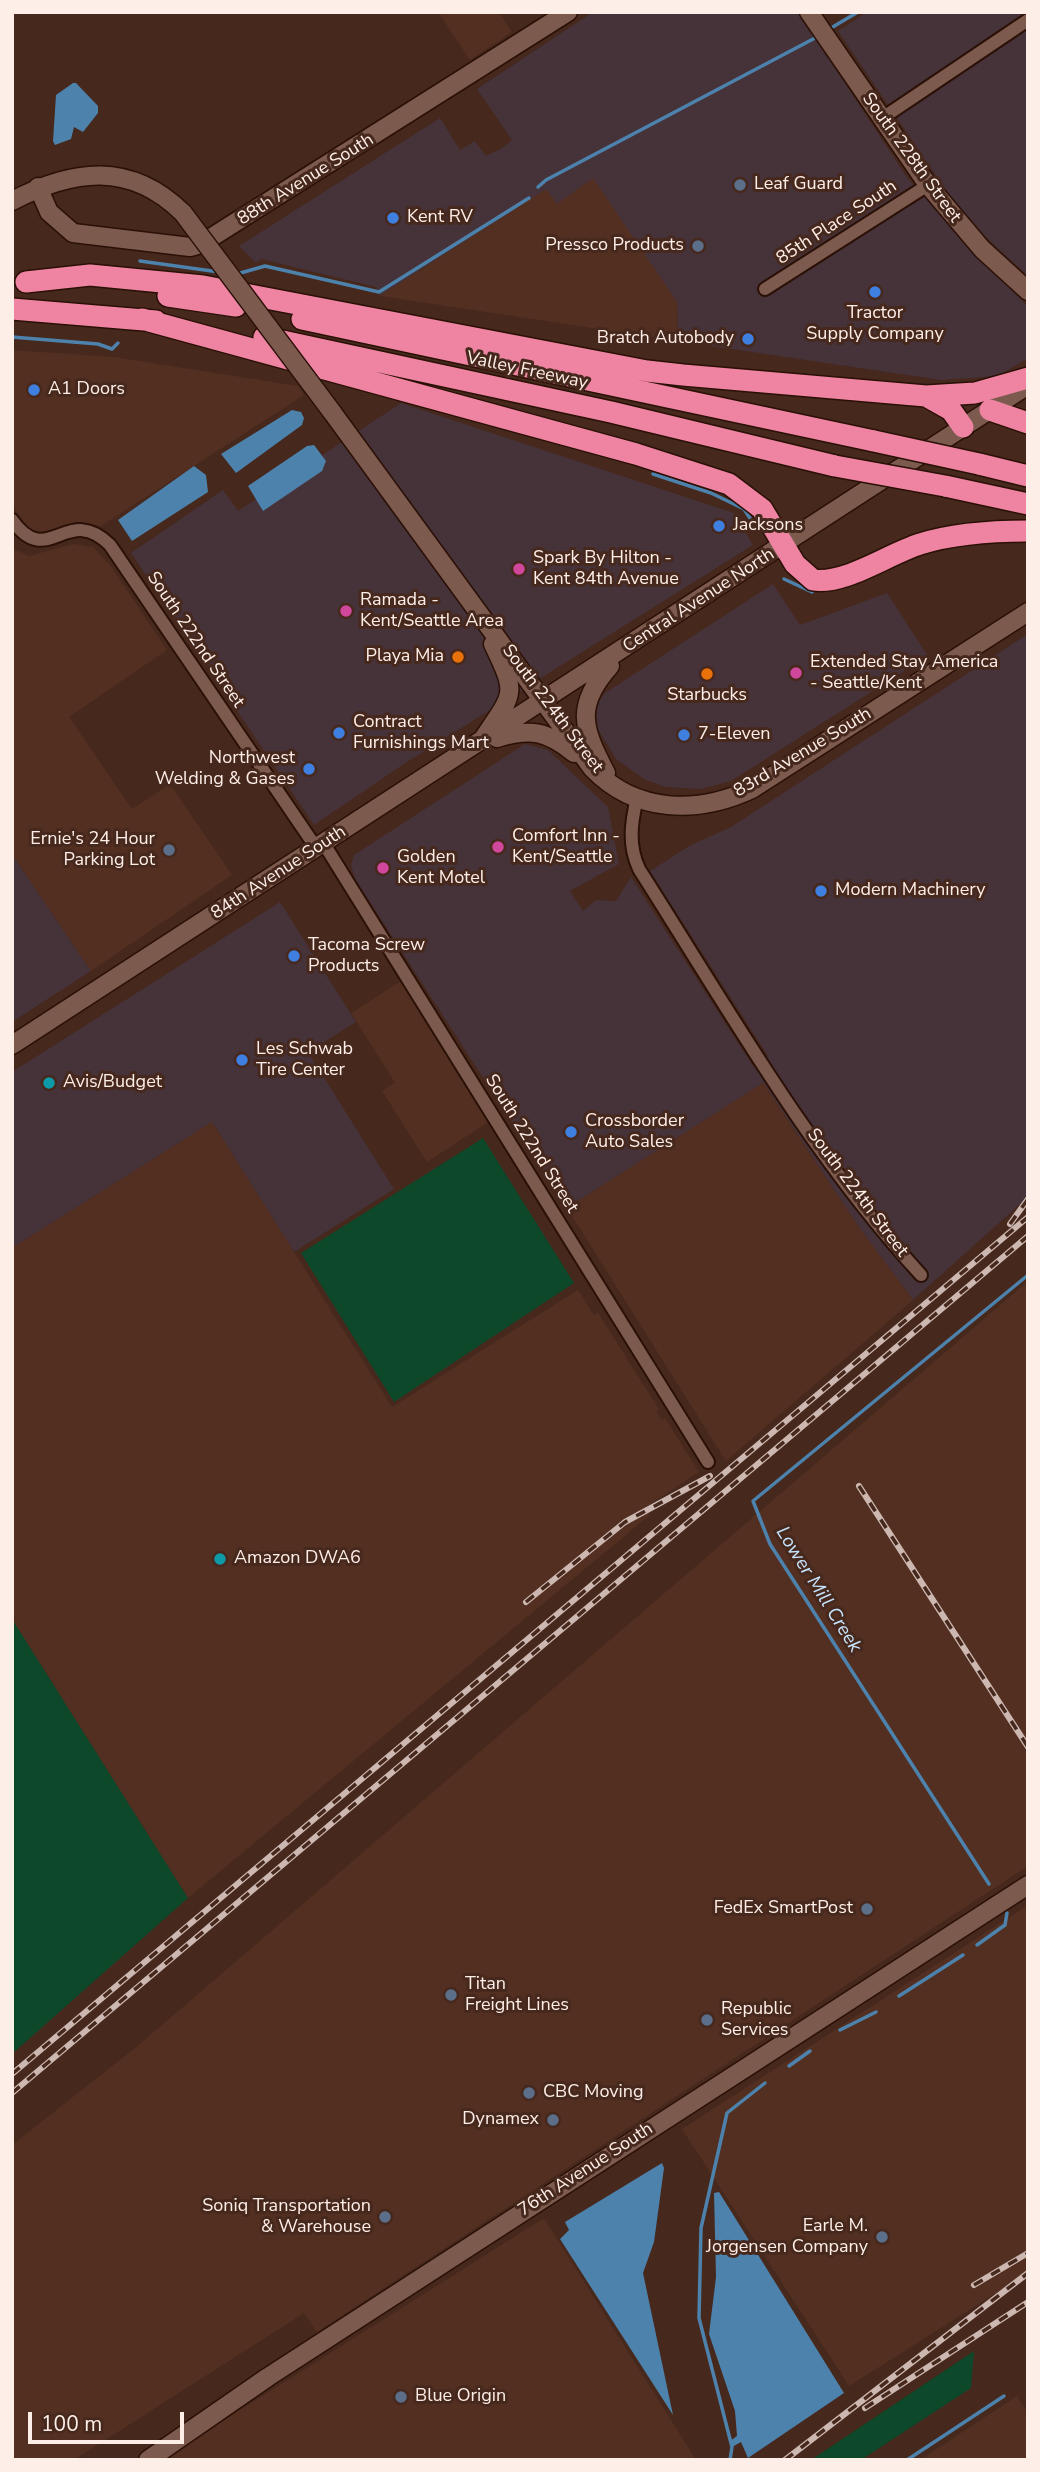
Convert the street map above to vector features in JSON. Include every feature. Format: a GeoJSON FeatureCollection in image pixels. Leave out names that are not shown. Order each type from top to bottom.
{"type":"FeatureCollection","features":[{"type":"Feature","properties":{"kind":"highway"},"geometry":{"type":"LineString","coordinates":[[19,282],[90,275],[203,286],[647,371],[926,396],[975,393],[1028,378]]}},
{"type":"Feature","properties":{"kind":"highway","name":"Valley Freeway"},"geometry":{"type":"LineString","coordinates":[[19,282],[142,292],[218,303],[1028,476]]}},
{"type":"Feature","properties":{"kind":"highway","name":"Valley Freeway"},"geometry":{"type":"LineString","coordinates":[[12,309],[142,319],[319,348],[835,466],[1028,504]]}},
{"type":"Feature","properties":{"kind":"highway"},"geometry":{"type":"LineString","coordinates":[[142,319],[714,478],[754,501],[806,576],[823,582],[838,579],[922,543],[992,531],[1028,531]]}},
{"type":"Feature","properties":{"kind":"highway"},"geometry":{"type":"LineString","coordinates":[[926,396],[951,410],[963,427]]}},
{"type":"Feature","properties":{"kind":"highway"},"geometry":{"type":"LineString","coordinates":[[990,410],[1028,423]]}},
{"type":"Feature","properties":{"kind":"street","name":"88th Avenue South"},"geometry":{"type":"LineString","coordinates":[[38,187],[49,212],[74,233],[190,247],[201,244],[568,12]]}},
{"type":"Feature","properties":{"kind":"street","name":"South 228th Street"},"geometry":{"type":"LineString","coordinates":[[809,12],[928,185],[982,249],[1028,291]]}},
{"type":"Feature","properties":{"kind":"street"},"geometry":{"type":"LineString","coordinates":[[881,118],[1028,20]]}},
{"type":"Feature","properties":{"kind":"street","name":"South 224th Street"},"geometry":{"type":"LineString","coordinates":[[12,201],[38,187],[90,174],[114,177],[158,193],[183,213],[476,607],[592,768],[637,799],[631,833],[634,858],[639,869],[779,1087],[854,1195],[921,1275]]}},
{"type":"Feature","properties":{"kind":"street","name":"85th Place South"},"geometry":{"type":"LineString","coordinates":[[765,289],[928,185]]}},
{"type":"Feature","properties":{"kind":"street","name":"Central Avenue North"},"geometry":{"type":"LineString","coordinates":[[545,701],[1028,385]]}},
{"type":"Feature","properties":{"kind":"street","name":"South 222nd Street"},"geometry":{"type":"LineString","coordinates":[[12,520],[33,540],[41,541],[79,528],[99,534],[110,545],[320,847],[708,1462]]}},
{"type":"Feature","properties":{"kind":"street"},"geometry":{"type":"LineString","coordinates":[[476,607],[509,678],[510,688],[510,700],[480,743]]}},
{"type":"Feature","properties":{"kind":"street","name":"83rd Avenue South"},"geometry":{"type":"LineString","coordinates":[[637,799],[690,807],[728,799],[752,789],[1028,612]]}},
{"type":"Feature","properties":{"kind":"street"},"geometry":{"type":"LineString","coordinates":[[613,785],[590,739],[586,707],[600,677],[626,648]]}},
{"type":"Feature","properties":{"kind":"street","name":"84th Avenue South"},"geometry":{"type":"LineString","coordinates":[[12,1045],[545,701]]}},
{"type":"Feature","properties":{"kind":"street"},"geometry":{"type":"LineString","coordinates":[[480,743],[528,730],[557,741],[592,768]]}},
{"type":"Feature","properties":{"kind":"street","name":"76th Avenue South"},"geometry":{"type":"LineString","coordinates":[[148,2460],[279,2370],[1028,1885]]}},
{"type":"Feature","properties":{"kind":"shaded area"},"geometry":{"type":"Polygon","coordinates":[[[438,12],[499,12],[512,32],[470,60],[438,12]]]}},
{"type":"Feature","properties":{"kind":"shaded area"},"geometry":{"type":"Polygon","coordinates":[[[593,12],[798,12],[908,179],[1028,307],[1028,358],[998,376],[941,380],[678,341],[677,302],[556,204],[546,190],[380,296],[376,287],[261,259],[256,263],[239,246],[440,118],[460,150],[475,141],[486,156],[502,148],[512,140],[477,89],[593,12]]]}},
{"type":"Feature","properties":{"kind":"shaded area"},"geometry":{"type":"Polygon","coordinates":[[[867,12],[1028,12],[1028,276],[975,227],[945,189],[838,31],[867,12]]]}},
{"type":"Feature","properties":{"kind":"shaded area"},"geometry":{"type":"Polygon","coordinates":[[[593,178],[677,302],[678,341],[380,296],[546,189],[557,204],[593,178]]]}},
{"type":"Feature","properties":{"kind":"shaded area"},"geometry":{"type":"Polygon","coordinates":[[[12,350],[114,357],[298,386],[304,395],[101,526],[83,523],[66,525],[47,534],[38,534],[28,528],[12,504],[12,350]]]}},
{"type":"Feature","properties":{"kind":"shaded area"},"geometry":{"type":"Polygon","coordinates":[[[401,403],[734,513],[753,545],[407,762],[314,825],[131,553],[223,490],[238,511],[401,403]]]}},
{"type":"Feature","properties":{"kind":"shaded area"},"geometry":{"type":"Polygon","coordinates":[[[73,544],[93,547],[110,565],[167,650],[69,717],[132,809],[170,784],[232,875],[91,971],[12,854],[12,548],[29,556],[73,544]]]}},
{"type":"Feature","properties":{"kind":"shaded area"},"geometry":{"type":"Polygon","coordinates":[[[773,584],[800,625],[887,593],[928,656],[731,781],[701,789],[665,787],[644,779],[616,759],[596,726],[597,704],[605,693],[773,584]]]}},
{"type":"Feature","properties":{"kind":"shaded area"},"geometry":{"type":"Polygon","coordinates":[[[1028,634],[1028,1197],[913,1300],[860,1229],[763,1083],[567,1208],[355,879],[351,865],[354,855],[525,744],[548,750],[608,807],[619,864],[570,891],[583,911],[596,900],[616,901],[631,877],[753,1066],[768,1056],[650,871],[689,846],[731,827],[1028,634]]]}},
{"type":"Feature","properties":{"kind":"shaded area"},"geometry":{"type":"Polygon","coordinates":[[[12,854],[91,971],[12,1022],[12,854]]]}},
{"type":"Feature","properties":{"kind":"shaded area"},"geometry":{"type":"Polygon","coordinates":[[[280,902],[356,1022],[308,1052],[394,1189],[294,1252],[212,1122],[12,1248],[12,1072],[280,902]]]}},
{"type":"Feature","properties":{"kind":"shaded area"},"geometry":{"type":"Polygon","coordinates":[[[401,981],[490,1121],[427,1162],[382,1091],[395,1083],[351,1013],[401,981]]]}},
{"type":"Feature","properties":{"kind":"shaded area"},"geometry":{"type":"Polygon","coordinates":[[[763,1083],[860,1229],[913,1300],[726,1461],[567,1208],[763,1083]]]}},
{"type":"Feature","properties":{"kind":"shaded area"},"geometry":{"type":"Polygon","coordinates":[[[212,1122],[392,1407],[578,1290],[594,1315],[598,1313],[659,1409],[656,1411],[662,1420],[665,1418],[699,1472],[646,1507],[650,1515],[188,1898],[12,1619],[12,1248],[212,1122]]]}},
{"type":"Feature","properties":{"kind":"shaded area"},"geometry":{"type":"Polygon","coordinates":[[[1028,1281],[1028,1866],[317,2332],[304,2313],[74,2460],[12,2460],[12,2145],[135,2048],[1028,1281]]]}},
{"type":"Feature","properties":{"kind":"shaded area"},"geometry":{"type":"Polygon","coordinates":[[[1028,1905],[1028,2273],[849,2386],[682,2129],[1028,1905]]]}},
{"type":"Feature","properties":{"kind":"shaded area"},"geometry":{"type":"Polygon","coordinates":[[[544,2218],[696,2460],[161,2460],[544,2218]]]}},
{"type":"Feature","properties":{"kind":"shaded area"},"geometry":{"type":"Polygon","coordinates":[[[1017,2396],[1028,2413],[1028,2460],[920,2460],[1017,2396]]]}},
{"type":"Feature","properties":{"kind":"green space"},"geometry":{"type":"Polygon","coordinates":[[[483,1138],[574,1283],[394,1402],[301,1253],[483,1138]]]}},
{"type":"Feature","properties":{"kind":"green space"},"geometry":{"type":"Polygon","coordinates":[[[12,1619],[188,1898],[12,2054],[12,1619]]]}},
{"type":"Feature","properties":{"kind":"green space"},"geometry":{"type":"Polygon","coordinates":[[[974,2351],[971,2388],[861,2460],[811,2460],[974,2351]]]}},
{"type":"Feature","properties":{"kind":"water"},"geometry":{"type":"Polygon","coordinates":[[[73,83],[98,106],[98,113],[83,132],[74,127],[71,139],[55,145],[56,95],[73,83]]]}},
{"type":"Feature","properties":{"kind":"water"},"geometry":{"type":"Polygon","coordinates":[[[292,410],[301,412],[304,418],[302,425],[236,473],[221,454],[292,410]]]}},
{"type":"Feature","properties":{"kind":"water"},"geometry":{"type":"Polygon","coordinates":[[[314,445],[326,461],[322,471],[263,511],[248,486],[307,446],[314,445]]]}},
{"type":"Feature","properties":{"kind":"water"},"geometry":{"type":"Polygon","coordinates":[[[194,466],[206,475],[208,492],[132,541],[118,520],[194,466]]]}},
{"type":"Feature","properties":{"kind":"water"},"geometry":{"type":"Polygon","coordinates":[[[662,2163],[664,2168],[654,2242],[643,2273],[673,2415],[560,2239],[569,2230],[565,2222],[662,2163]]]}},
{"type":"Feature","properties":{"kind":"water"},"geometry":{"type":"Polygon","coordinates":[[[719,2192],[844,2393],[748,2458],[741,2442],[732,2447],[730,2441],[737,2436],[735,2411],[709,2334],[716,2277],[714,2193],[719,2192]]]}},
{"type":"Feature","properties":{"kind":"waterway"},"geometry":{"type":"LineString","coordinates":[[831,28],[858,12]]}},
{"type":"Feature","properties":{"kind":"waterway"},"geometry":{"type":"LineString","coordinates":[[538,187],[546,180],[815,38]]}},
{"type":"Feature","properties":{"kind":"waterway"},"geometry":{"type":"LineString","coordinates":[[237,274],[265,266],[379,292],[529,198]]}},
{"type":"Feature","properties":{"kind":"waterway"},"geometry":{"type":"LineString","coordinates":[[140,261],[219,272]]}},
{"type":"Feature","properties":{"kind":"waterway"},"geometry":{"type":"LineString","coordinates":[[12,337],[98,344],[112,349],[118,343]]}},
{"type":"Feature","properties":{"kind":"waterway"},"geometry":{"type":"LineString","coordinates":[[653,474],[711,493],[744,509],[757,529]]}},
{"type":"Feature","properties":{"kind":"waterway"},"geometry":{"type":"LineString","coordinates":[[784,579],[812,592]]}},
{"type":"Feature","properties":{"kind":"waterway","name":"Lower Mill Creek"},"geometry":{"type":"LineString","coordinates":[[989,1884],[770,1544],[753,1501],[1028,1275]]}},
{"type":"Feature","properties":{"kind":"waterway","name":"Lower Mill Creek"},"geometry":{"type":"LineString","coordinates":[[977,1945],[1005,1925],[1007,1913]]}},
{"type":"Feature","properties":{"kind":"waterway","name":"Lower Mill Creek"},"geometry":{"type":"LineString","coordinates":[[899,1996],[963,1955]]}},
{"type":"Feature","properties":{"kind":"waterway","name":"Lower Mill Creek"},"geometry":{"type":"LineString","coordinates":[[840,2030],[876,2012]]}},
{"type":"Feature","properties":{"kind":"waterway","name":"Lower Mill Creek"},"geometry":{"type":"LineString","coordinates":[[789,2066],[810,2051]]}},
{"type":"Feature","properties":{"kind":"waterway","name":"Lower Mill Creek"},"geometry":{"type":"LineString","coordinates":[[730,2460],[732,2447],[699,2318],[701,2228],[727,2113],[765,2083]]}},
{"type":"Feature","properties":{"kind":"waterway"},"geometry":{"type":"LineString","coordinates":[[907,2460],[1004,2396]]}},
{"type":"Feature","properties":{"kind":"railway"},"geometry":{"type":"LineString","coordinates":[[1010,1224],[1028,1199]]}},
{"type":"Feature","properties":{"kind":"railway"},"geometry":{"type":"LineString","coordinates":[[12,2074],[1028,1217]]}},
{"type":"Feature","properties":{"kind":"railway"},"geometry":{"type":"LineString","coordinates":[[12,2093],[1028,1236]]}},
{"type":"Feature","properties":{"kind":"railway"},"geometry":{"type":"LineString","coordinates":[[526,1602],[625,1522],[710,1476]]}},
{"type":"Feature","properties":{"kind":"railway"},"geometry":{"type":"LineString","coordinates":[[859,1486],[1028,1747]]}},
{"type":"Feature","properties":{"kind":"railway"},"geometry":{"type":"LineString","coordinates":[[974,2285],[1028,2253]]}},
{"type":"Feature","properties":{"kind":"railway"},"geometry":{"type":"LineString","coordinates":[[785,2460],[1028,2273]]}},
{"type":"Feature","properties":{"kind":"railway"},"geometry":{"type":"LineString","coordinates":[[865,2408],[1028,2302]]}},
{"type":"Feature","properties":{"kind":"place","name":"Leaf Guard"},"geometry":{"type":"Point","coordinates":[740,185]}},
{"type":"Feature","properties":{"kind":"place","name":"Kent RV"},"geometry":{"type":"Point","coordinates":[393,218]}},
{"type":"Feature","properties":{"kind":"place","name":"Pressco Products"},"geometry":{"type":"Point","coordinates":[698,246]}},
{"type":"Feature","properties":{"kind":"place","name":"Tractor Supply Company"},"geometry":{"type":"Point","coordinates":[875,292]}},
{"type":"Feature","properties":{"kind":"place","name":"Bratch Autobody"},"geometry":{"type":"Point","coordinates":[748,339]}},
{"type":"Feature","properties":{"kind":"place","name":"A1 Doors"},"geometry":{"type":"Point","coordinates":[34,390]}},
{"type":"Feature","properties":{"kind":"place","name":"Jacksons"},"geometry":{"type":"Point","coordinates":[719,526]}},
{"type":"Feature","properties":{"kind":"place","name":"Spark By Hilton - Kent 84th Avenue"},"geometry":{"type":"Point","coordinates":[519,569]}},
{"type":"Feature","properties":{"kind":"place","name":"Ramada - Kent/Seattle Area"},"geometry":{"type":"Point","coordinates":[346,611]}},
{"type":"Feature","properties":{"kind":"place","name":"Playa Mia"},"geometry":{"type":"Point","coordinates":[458,657]}},
{"type":"Feature","properties":{"kind":"place","name":"Extended Stay America - Seattle/Kent"},"geometry":{"type":"Point","coordinates":[796,673]}},
{"type":"Feature","properties":{"kind":"place","name":"Starbucks"},"geometry":{"type":"Point","coordinates":[707,674]}},
{"type":"Feature","properties":{"kind":"place","name":"Contract Furnishings Mart"},"geometry":{"type":"Point","coordinates":[339,733]}},
{"type":"Feature","properties":{"kind":"place","name":"7-Eleven"},"geometry":{"type":"Point","coordinates":[684,735]}},
{"type":"Feature","properties":{"kind":"place","name":"Northwest Welding & Gases"},"geometry":{"type":"Point","coordinates":[309,769]}},
{"type":"Feature","properties":{"kind":"place","name":"Comfort Inn - Kent/Seattle"},"geometry":{"type":"Point","coordinates":[498,847]}},
{"type":"Feature","properties":{"kind":"place","name":"Ernie's 24 Hour Parking Lot"},"geometry":{"type":"Point","coordinates":[169,850]}},
{"type":"Feature","properties":{"kind":"place","name":"Golden Kent Motel"},"geometry":{"type":"Point","coordinates":[383,868]}},
{"type":"Feature","properties":{"kind":"place","name":"Modern Machinery"},"geometry":{"type":"Point","coordinates":[821,891]}},
{"type":"Feature","properties":{"kind":"place","name":"Tacoma Screw Products"},"geometry":{"type":"Point","coordinates":[294,956]}},
{"type":"Feature","properties":{"kind":"place","name":"Les Schwab Tire Center"},"geometry":{"type":"Point","coordinates":[242,1060]}},
{"type":"Feature","properties":{"kind":"place","name":"Avis/Budget"},"geometry":{"type":"Point","coordinates":[49,1083]}},
{"type":"Feature","properties":{"kind":"place","name":"Crossborder Auto Sales"},"geometry":{"type":"Point","coordinates":[571,1132]}},
{"type":"Feature","properties":{"kind":"place","name":"Amazon DWA6"},"geometry":{"type":"Point","coordinates":[220,1559]}},
{"type":"Feature","properties":{"kind":"place","name":"FedEx SmartPost"},"geometry":{"type":"Point","coordinates":[867,1909]}},
{"type":"Feature","properties":{"kind":"place","name":"Titan Freight Lines"},"geometry":{"type":"Point","coordinates":[451,1995]}},
{"type":"Feature","properties":{"kind":"place","name":"Republic Services"},"geometry":{"type":"Point","coordinates":[707,2020]}},
{"type":"Feature","properties":{"kind":"place","name":"CBC Moving"},"geometry":{"type":"Point","coordinates":[529,2093]}},
{"type":"Feature","properties":{"kind":"place","name":"Dynamex"},"geometry":{"type":"Point","coordinates":[553,2120]}},
{"type":"Feature","properties":{"kind":"place","name":"Soniq Transportation & Warehouse"},"geometry":{"type":"Point","coordinates":[385,2217]}},
{"type":"Feature","properties":{"kind":"place","name":"Earle M. Jorgensen Company"},"geometry":{"type":"Point","coordinates":[882,2237]}},
{"type":"Feature","properties":{"kind":"place","name":"Blue Origin"},"geometry":{"type":"Point","coordinates":[401,2397]}}]}
